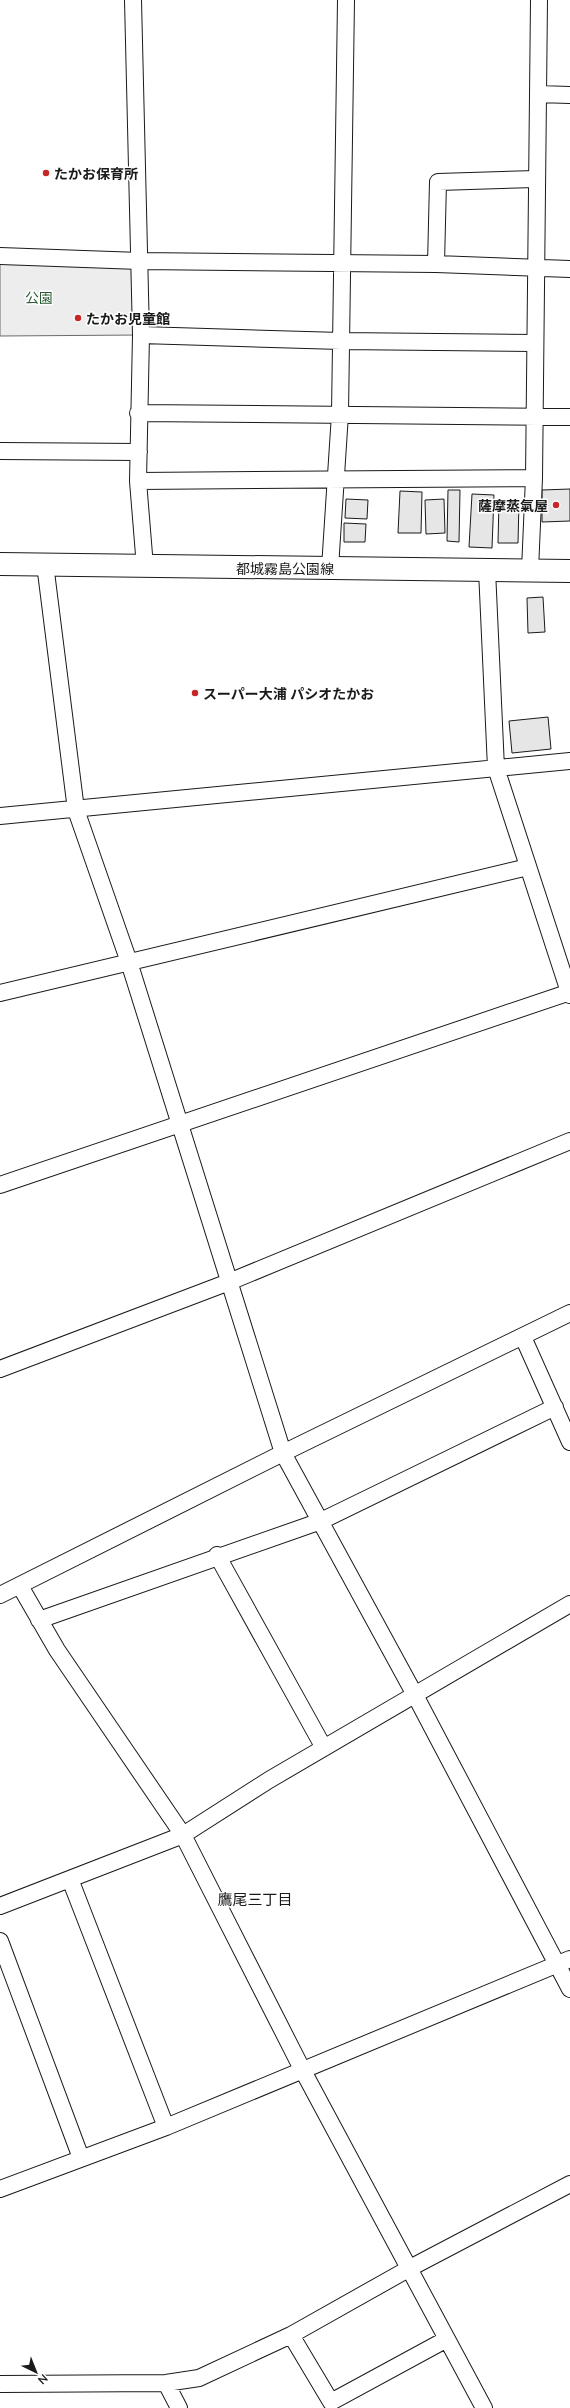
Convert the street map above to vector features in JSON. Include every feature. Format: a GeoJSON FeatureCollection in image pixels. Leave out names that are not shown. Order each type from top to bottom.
{"type":"FeatureCollection","features":[{"type":"Feature","properties":{"kind":"main road","name":"都城霧島公園線"},"geometry":{"type":"LineString","coordinates":[[0,564],[145,567],[570,570]]}},
{"type":"Feature","properties":{"kind":"street"},"geometry":{"type":"LineString","coordinates":[[133,0],[141,335],[138,413],[138,481],[145,567]]}},
{"type":"Feature","properties":{"kind":"street"},"geometry":{"type":"LineString","coordinates":[[330,568],[340,414],[346,0]]}},
{"type":"Feature","properties":{"kind":"street"},"geometry":{"type":"LineString","coordinates":[[530,570],[534,478],[539,0]]}},
{"type":"Feature","properties":{"kind":"street"},"geometry":{"type":"LineString","coordinates":[[538,94],[570,95]]}},
{"type":"Feature","properties":{"kind":"street"},"geometry":{"type":"LineString","coordinates":[[436,264],[438,182],[536,179]]}},
{"type":"Feature","properties":{"kind":"street"},"geometry":{"type":"LineString","coordinates":[[0,256],[140,260],[436,264],[570,269]]}},
{"type":"Feature","properties":{"kind":"street"},"geometry":{"type":"LineString","coordinates":[[141,335],[341,341],[535,343]]}},
{"type":"Feature","properties":{"kind":"street"},"geometry":{"type":"LineString","coordinates":[[138,413],[570,416]]}},
{"type":"Feature","properties":{"kind":"street"},"geometry":{"type":"LineString","coordinates":[[0,451],[139,452]]}},
{"type":"Feature","properties":{"kind":"street"},"geometry":{"type":"LineString","coordinates":[[138,481],[336,478],[534,478]]}},
{"type":"Feature","properties":{"kind":"street"},"geometry":{"type":"LineString","coordinates":[[45,564],[76,810],[129,962],[283,1453],[415,1695],[563,1961],[570,1989]]}},
{"type":"Feature","properties":{"kind":"street"},"geometry":{"type":"LineString","coordinates":[[0,1186],[570,993],[496,768],[487,570]]}},
{"type":"Feature","properties":{"kind":"street"},"geometry":{"type":"LineString","coordinates":[[0,816],[76,810],[570,761]]}},
{"type":"Feature","properties":{"kind":"street"},"geometry":{"type":"LineString","coordinates":[[0,993],[528,867]]}},
{"type":"Feature","properties":{"kind":"street"},"geometry":{"type":"LineString","coordinates":[[0,1369],[230,1282],[570,1142]]}},
{"type":"Feature","properties":{"kind":"street"},"geometry":{"type":"LineString","coordinates":[[1,1591],[20,1586],[283,1453],[570,1313]]}},
{"type":"Feature","properties":{"kind":"street"},"geometry":{"type":"LineString","coordinates":[[523,1337],[570,1442]]}},
{"type":"Feature","properties":{"kind":"street"},"geometry":{"type":"LineString","coordinates":[[39,1620],[217,1556],[321,1521],[555,1407]]}},
{"type":"Feature","properties":{"kind":"street"},"geometry":{"type":"LineString","coordinates":[[217,1556],[324,1748]]}},
{"type":"Feature","properties":{"kind":"street"},"geometry":{"type":"LineString","coordinates":[[20,1586],[62,1657],[183,1835],[302,2069],[484,2408]]}},
{"type":"Feature","properties":{"kind":"street"},"geometry":{"type":"LineString","coordinates":[[0,1906],[183,1835],[324,1748],[570,1604]]}},
{"type":"Feature","properties":{"kind":"street"},"geometry":{"type":"LineString","coordinates":[[70,1879],[166,2127]]}},
{"type":"Feature","properties":{"kind":"street"},"geometry":{"type":"LineString","coordinates":[[0,1941],[81,2158]]}},
{"type":"Feature","properties":{"kind":"street"},"geometry":{"type":"LineString","coordinates":[[0,2189],[166,2127],[563,1961]]}},
{"type":"Feature","properties":{"kind":"street"},"geometry":{"type":"LineString","coordinates":[[0,2384],[166,2383],[199,2378],[291,2335],[410,2268],[570,2184]]}},
{"type":"Feature","properties":{"kind":"street"},"geometry":{"type":"LineString","coordinates":[[291,2335],[331,2402],[447,2339]]}},
{"type":"Feature","properties":{"kind":"street"},"geometry":{"type":"LineString","coordinates":[[166,2383],[179,2408]]}},
{"type":"Feature","properties":{"kind":"shaded area","name":"公園"},"geometry":{"type":"Polygon","coordinates":[[[0,256],[140,261],[141,335],[0,336],[0,256]]]}},
{"type":"Feature","properties":{"kind":"building","name":"薩摩蒸氣屋"},"geometry":{"type":"Polygon","coordinates":[[[570,489],[570,521],[542,522],[542,490],[570,489]]]}},
{"type":"Feature","properties":{"kind":"building"},"geometry":{"type":"Polygon","coordinates":[[[448,490],[460,490],[459,542],[447,541],[448,490]]]}},
{"type":"Feature","properties":{"kind":"building"},"geometry":{"type":"Polygon","coordinates":[[[400,491],[422,492],[421,533],[398,533],[400,491]]]}},
{"type":"Feature","properties":{"kind":"building"},"geometry":{"type":"Polygon","coordinates":[[[472,494],[494,495],[492,548],[469,547],[472,494]]]}},
{"type":"Feature","properties":{"kind":"building"},"geometry":{"type":"Polygon","coordinates":[[[346,499],[368,500],[367,519],[345,518],[346,499]]]}},
{"type":"Feature","properties":{"kind":"building"},"geometry":{"type":"Polygon","coordinates":[[[444,499],[445,533],[426,534],[425,500],[444,499]]]}},
{"type":"Feature","properties":{"kind":"building"},"geometry":{"type":"Polygon","coordinates":[[[499,501],[519,502],[518,543],[498,543],[499,501]]]}},
{"type":"Feature","properties":{"kind":"building"},"geometry":{"type":"Polygon","coordinates":[[[344,523],[366,524],[365,542],[344,542],[344,523]]]}},
{"type":"Feature","properties":{"kind":"building"},"geometry":{"type":"Polygon","coordinates":[[[543,597],[545,632],[528,633],[527,598],[543,597]]]}},
{"type":"Feature","properties":{"kind":"building"},"geometry":{"type":"Polygon","coordinates":[[[548,717],[551,749],[512,753],[509,721],[548,717]]]}},
{"type":"Feature","properties":{"kind":"place","name":"たかお保育所"},"geometry":{"type":"Point","coordinates":[46,173]}},
{"type":"Feature","properties":{"kind":"place","name":"たかお児童館"},"geometry":{"type":"Point","coordinates":[78,318]}},
{"type":"Feature","properties":{"kind":"place","name":"薩摩蒸氣屋"},"geometry":{"type":"Point","coordinates":[556,505]}},
{"type":"Feature","properties":{"kind":"place","name":"スーパー大浦 パシオたかお"},"geometry":{"type":"Point","coordinates":[195,693]}},
{"type":"Feature","properties":{"kind":"district","name":"鷹尾三丁目"},"geometry":{"type":"Point","coordinates":[255,1899]}}]}
